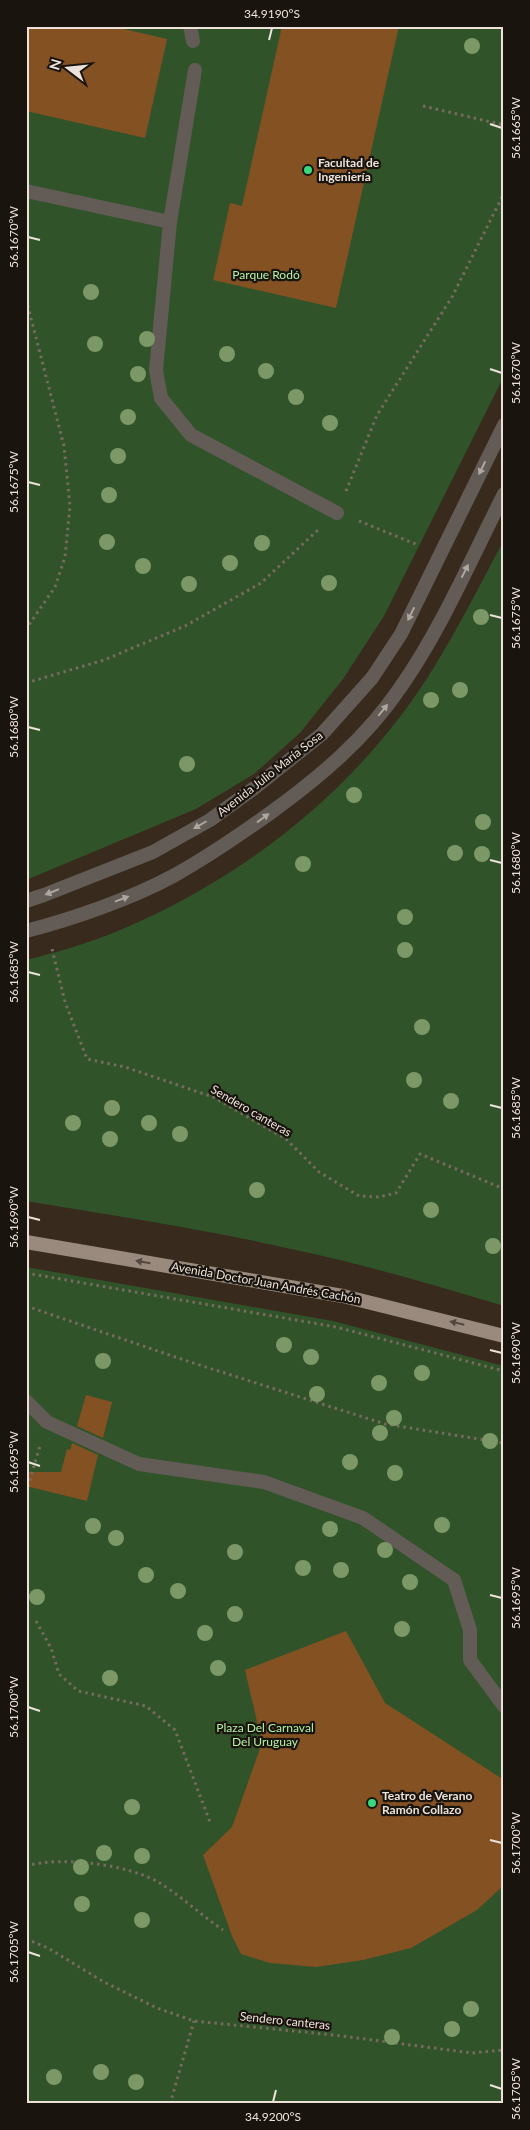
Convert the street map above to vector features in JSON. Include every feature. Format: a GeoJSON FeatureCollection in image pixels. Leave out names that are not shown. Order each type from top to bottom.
{"type":"FeatureCollection","features":[{"type":"Feature","properties":{"kind":"main road","name":"Avenida Doctor Juan Andrés Cachón"},"geometry":{"type":"LineString","coordinates":[[26,1242],[343,1296],[504,1336]]}},
{"type":"Feature","properties":{"kind":"street"},"geometry":{"type":"LineString","coordinates":[[190,26],[193,41]]}},
{"type":"Feature","properties":{"kind":"street"},"geometry":{"type":"LineString","coordinates":[[195,70],[170,222],[156,370],[161,398],[191,435],[337,513]]}},
{"type":"Feature","properties":{"kind":"street"},"geometry":{"type":"LineString","coordinates":[[26,191],[170,222]]}},
{"type":"Feature","properties":{"kind":"street","name":"Avenida Julio María Sosa"},"geometry":{"type":"LineString","coordinates":[[26,901],[153,852],[210,820],[322,734],[377,670],[401,634],[504,425]]}},
{"type":"Feature","properties":{"kind":"street"},"geometry":{"type":"LineString","coordinates":[[26,932],[125,898],[174,876],[232,840],[330,768],[359,740],[400,689],[433,635],[504,494]]}},
{"type":"Feature","properties":{"kind":"street"},"geometry":{"type":"LineString","coordinates":[[26,1401],[47,1422],[139,1464],[264,1482],[364,1518],[454,1580],[470,1630],[470,1660],[504,1706]]}},
{"type":"Feature","properties":{"kind":"path"},"geometry":{"type":"LineString","coordinates":[[423,106],[504,125]]}},
{"type":"Feature","properties":{"kind":"path"},"geometry":{"type":"LineString","coordinates":[[26,683],[104,660],[185,626],[261,583],[337,513],[377,415],[452,296],[504,193]]}},
{"type":"Feature","properties":{"kind":"path"},"geometry":{"type":"LineString","coordinates":[[26,299],[64,446],[70,506],[65,557],[55,587],[26,629]]}},
{"type":"Feature","properties":{"kind":"path"},"geometry":{"type":"LineString","coordinates":[[337,513],[440,554]]}},
{"type":"Feature","properties":{"kind":"path","name":"Sendero canteras"},"geometry":{"type":"LineString","coordinates":[[46,926],[64,1002],[87,1059],[126,1067],[213,1097],[286,1139],[319,1172],[360,1196],[379,1197],[396,1193],[420,1154],[504,1189]]}},
{"type":"Feature","properties":{"kind":"path"},"geometry":{"type":"LineString","coordinates":[[26,1273],[336,1327],[504,1371]]}},
{"type":"Feature","properties":{"kind":"path"},"geometry":{"type":"LineString","coordinates":[[26,1306],[190,1362],[385,1424],[504,1443]]}},
{"type":"Feature","properties":{"kind":"path"},"geometry":{"type":"LineString","coordinates":[[26,1493],[47,1422]]}},
{"type":"Feature","properties":{"kind":"path"},"geometry":{"type":"LineString","coordinates":[[36,1621],[51,1648],[59,1674],[78,1691],[146,1706],[175,1730],[210,1822]]}},
{"type":"Feature","properties":{"kind":"path"},"geometry":{"type":"LineString","coordinates":[[26,1866],[37,1863],[67,1861],[129,1870],[157,1882],[223,1930]]}},
{"type":"Feature","properties":{"kind":"path","name":"Sendero canteras"},"geometry":{"type":"LineString","coordinates":[[26,1939],[48,1948],[77,1966],[157,2008],[194,2021],[334,2035],[472,2053],[504,2050]]}},
{"type":"Feature","properties":{"kind":"path"},"geometry":{"type":"LineString","coordinates":[[170,2104],[194,2021]]}},
{"type":"Feature","properties":{"kind":"green space","name":"Parque Rodó"},"geometry":{"type":"Polygon","coordinates":[[[26,26],[504,26],[504,376],[384,616],[343,679],[300,733],[254,774],[196,809],[26,880],[26,26]]]}},
{"type":"Feature","properties":{"kind":"green space"},"geometry":{"type":"Polygon","coordinates":[[[504,540],[504,1306],[398,1275],[318,1255],[192,1229],[26,1201],[26,960],[97,939],[164,910],[246,862],[321,803],[387,733],[416,695],[451,639],[504,540]]]}},
{"type":"Feature","properties":{"kind":"green space","name":"Plaza Del Carnaval Del Uruguay"},"geometry":{"type":"Polygon","coordinates":[[[26,1267],[333,1321],[504,1366],[504,2104],[26,2104],[26,1267]]]}},
{"type":"Feature","properties":{"kind":"building"},"geometry":{"type":"Polygon","coordinates":[[[26,26],[111,26],[167,39],[145,138],[26,111],[26,26]]]}},
{"type":"Feature","properties":{"kind":"building","name":"Facultad de Ingeniería"},"geometry":{"type":"Polygon","coordinates":[[[282,26],[399,26],[336,308],[213,280],[230,203],[242,206],[282,26]]]}},
{"type":"Feature","properties":{"kind":"building"},"geometry":{"type":"Polygon","coordinates":[[[86,1395],[112,1402],[103,1438],[77,1426],[86,1395]]]}},
{"type":"Feature","properties":{"kind":"building"},"geometry":{"type":"Polygon","coordinates":[[[72,1443],[98,1455],[87,1501],[26,1486],[26,1472],[61,1472],[67,1449],[70,1450],[72,1443]]]}},
{"type":"Feature","properties":{"kind":"building","name":"Teatro de Verano Ramón Collazo"},"geometry":{"type":"Polygon","coordinates":[[[346,1631],[385,1703],[504,1780],[504,1885],[477,1910],[411,1948],[363,1960],[316,1967],[270,1963],[241,1954],[232,1936],[203,1855],[232,1827],[262,1743],[245,1670],[346,1631]]]}},
{"type":"Feature","properties":{"kind":"place","name":"Facultad de Ingeniería"},"geometry":{"type":"Point","coordinates":[308,170]}},
{"type":"Feature","properties":{"kind":"place","name":"Teatro de Verano Ramón Collazo"},"geometry":{"type":"Point","coordinates":[372,1803]}}]}
